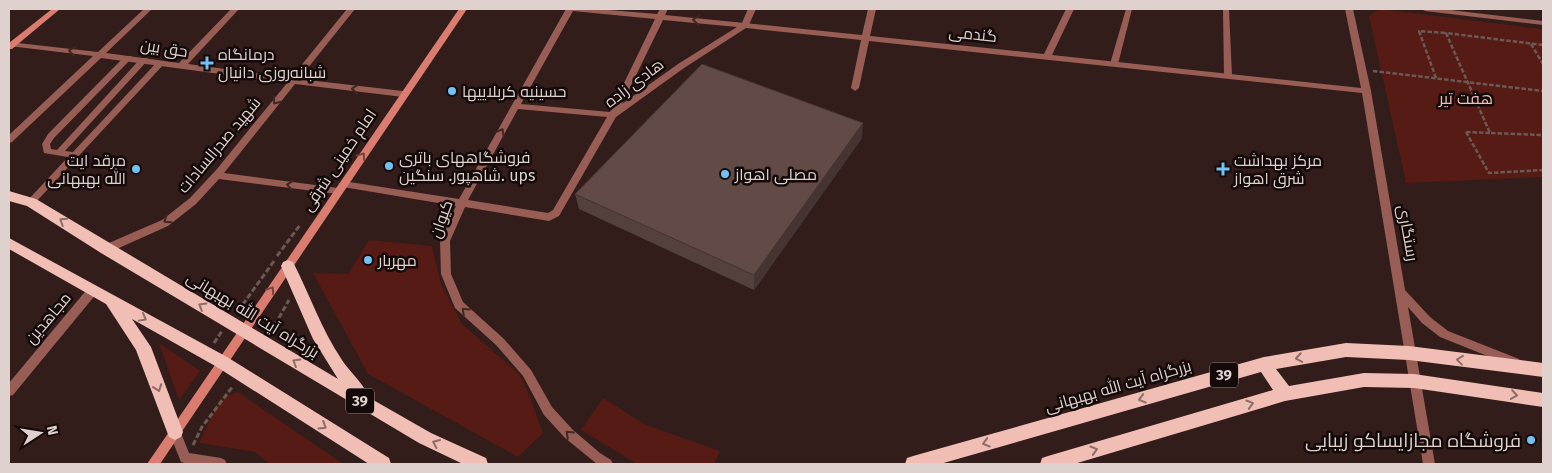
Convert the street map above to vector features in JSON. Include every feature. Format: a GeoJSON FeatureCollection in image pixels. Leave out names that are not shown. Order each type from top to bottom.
{"type":"FeatureCollection","features":[{"type":"Feature","properties":{"kind":"highway","name":"بزرگراه آیت الله بهبهانی"},"geometry":{"type":"LineString","coordinates":[[9,196],[31,202],[374,409],[425,438],[480,464]]}},
{"type":"Feature","properties":{"kind":"highway","name":"39"},"geometry":{"type":"LineString","coordinates":[[9,243],[222,362],[383,464]]}},
{"type":"Feature","properties":{"kind":"highway"},"geometry":{"type":"LineString","coordinates":[[288,266],[322,342],[344,378],[374,409]]}},
{"type":"Feature","properties":{"kind":"highway"},"geometry":{"type":"LineString","coordinates":[[110,300],[143,347],[175,432]]}},
{"type":"Feature","properties":{"kind":"highway","name":"بزرگراه آیت الله بهبهانی"},"geometry":{"type":"LineString","coordinates":[[913,464],[1264,364],[1346,350],[1409,353],[1539,370]]}},
{"type":"Feature","properties":{"kind":"highway"},"geometry":{"type":"LineString","coordinates":[[1264,364],[1285,394]]}},
{"type":"Feature","properties":{"kind":"highway","name":"39"},"geometry":{"type":"LineString","coordinates":[[1048,464],[1285,394],[1364,380],[1414,381],[1543,400]]}},
{"type":"Feature","properties":{"kind":"main road"},"geometry":{"type":"LineString","coordinates":[[10,45],[56,9]]}},
{"type":"Feature","properties":{"kind":"main road","name":"امام خمینی شرقی"},"geometry":{"type":"LineString","coordinates":[[222,362],[403,94],[463,9]]}},
{"type":"Feature","properties":{"kind":"main road"},"geometry":{"type":"LineString","coordinates":[[153,464],[222,362]]}},
{"type":"Feature","properties":{"kind":"street"},"geometry":{"type":"LineString","coordinates":[[9,140],[148,9]]}},
{"type":"Feature","properties":{"kind":"street"},"geometry":{"type":"LineString","coordinates":[[181,66],[235,9]]}},
{"type":"Feature","properties":{"kind":"street","name":"شهید صدرالسادات"},"geometry":{"type":"LineString","coordinates":[[106,249],[164,223],[193,201],[351,9]]}},
{"type":"Feature","properties":{"kind":"street","name":"کیوان"},"geometry":{"type":"LineString","coordinates":[[570,9],[462,202],[445,241],[446,274],[459,305],[500,342],[527,373],[548,411],[596,458],[607,464]]}},
{"type":"Feature","properties":{"kind":"street","name":"گندمی"},"geometry":{"type":"LineString","coordinates":[[575,9],[662,13],[745,25],[1367,91]]}},
{"type":"Feature","properties":{"kind":"street"},"geometry":{"type":"LineString","coordinates":[[745,25],[752,9]]}},
{"type":"Feature","properties":{"kind":"street"},"geometry":{"type":"LineString","coordinates":[[855,88],[872,9]]}},
{"type":"Feature","properties":{"kind":"street"},"geometry":{"type":"LineString","coordinates":[[1047,57],[1070,9]]}},
{"type":"Feature","properties":{"kind":"street","name":"رستگاری"},"geometry":{"type":"LineString","coordinates":[[1349,9],[1367,91],[1401,292],[1409,353],[1429,464]]}},
{"type":"Feature","properties":{"kind":"street"},"geometry":{"type":"LineString","coordinates":[[1425,9],[1476,12],[1543,23]]}},
{"type":"Feature","properties":{"kind":"street"},"geometry":{"type":"LineString","coordinates":[[516,106],[613,115],[662,13]]}},
{"type":"Feature","properties":{"kind":"street","name":"هادی زاده"},"geometry":{"type":"LineString","coordinates":[[462,202],[552,216],[556,213],[613,115],[681,66],[745,25]]}},
{"type":"Feature","properties":{"kind":"street","name":"حق بین"},"geometry":{"type":"LineString","coordinates":[[10,45],[99,54],[291,82],[403,94]]}},
{"type":"Feature","properties":{"kind":"street"},"geometry":{"type":"LineString","coordinates":[[216,175],[462,202]]}},
{"type":"Feature","properties":{"kind":"street","name":"مجاهدین"},"geometry":{"type":"LineString","coordinates":[[9,390],[93,290]]}},
{"type":"Feature","properties":{"kind":"street"},"geometry":{"type":"LineString","coordinates":[[1401,292],[1426,320],[1444,334],[1539,370]]}},
{"type":"Feature","properties":{"kind":"street"},"geometry":{"type":"LineString","coordinates":[[175,432],[185,458],[221,464]]}},
{"type":"Feature","properties":{"kind":"lane"},"geometry":{"type":"LineString","coordinates":[[1114,64],[1129,9]]}},
{"type":"Feature","properties":{"kind":"lane"},"geometry":{"type":"LineString","coordinates":[[1226,9],[1228,76]]}},
{"type":"Feature","properties":{"kind":"lane"},"geometry":{"type":"LineString","coordinates":[[75,155],[47,151],[46,144],[51,136],[128,58]]}},
{"type":"Feature","properties":{"kind":"lane"},"geometry":{"type":"LineString","coordinates":[[58,153],[144,60]]}},
{"type":"Feature","properties":{"kind":"lane"},"geometry":{"type":"LineString","coordinates":[[31,202],[161,63]]}},
{"type":"Feature","properties":{"kind":"path"},"geometry":{"type":"LineString","coordinates":[[1436,78],[1419,30],[1543,45]]}},
{"type":"Feature","properties":{"kind":"path"},"geometry":{"type":"LineString","coordinates":[[1446,34],[1469,82],[1490,133]]}},
{"type":"Feature","properties":{"kind":"path"},"geometry":{"type":"LineString","coordinates":[[1531,44],[1543,64]]}},
{"type":"Feature","properties":{"kind":"path"},"geometry":{"type":"LineString","coordinates":[[1363,70],[1543,90]]}},
{"type":"Feature","properties":{"kind":"path"},"geometry":{"type":"LineString","coordinates":[[1543,135],[1466,132],[1489,173],[1543,170]]}},
{"type":"Feature","properties":{"kind":"path"},"geometry":{"type":"LineString","coordinates":[[206,354],[301,224]]}},
{"type":"Feature","properties":{"kind":"green space","name":"هفت تیر"},"geometry":{"type":"Polygon","coordinates":[[[1380,9],[1543,29],[1543,177],[1406,183],[1369,16],[1380,9]]]}},
{"type":"Feature","properties":{"kind":"green space"},"geometry":{"type":"Polygon","coordinates":[[[369,240],[432,246],[441,284],[462,324],[519,374],[528,392],[543,433],[518,457],[368,374],[313,273],[348,274],[369,240]]]}},
{"type":"Feature","properties":{"kind":"green space"},"geometry":{"type":"Polygon","coordinates":[[[159,343],[200,371],[179,400],[159,343]]]}},
{"type":"Feature","properties":{"kind":"green space"},"geometry":{"type":"Polygon","coordinates":[[[238,392],[343,464],[270,464],[255,452],[199,443],[220,399],[238,392]]]}},
{"type":"Feature","properties":{"kind":"green space"},"geometry":{"type":"Polygon","coordinates":[[[603,398],[646,425],[720,451],[714,464],[637,464],[581,430],[603,398]]]}},
{"type":"Feature","properties":{"kind":"building","name":"مصلی اهواز"},"geometry":{"type":"Polygon","coordinates":[[[702,64],[863,123],[754,275],[575,194],[702,64]]]}},
{"type":"Feature","properties":{"kind":"place","name":"درمانگاه شبانه‌روزی دانیال"},"geometry":{"type":"Point","coordinates":[207,63]}},
{"type":"Feature","properties":{"kind":"place","name":"حسینیه کربلاییها"},"geometry":{"type":"Point","coordinates":[452,91]}},
{"type":"Feature","properties":{"kind":"place","name":"فروشگاههای باتری شاهپور. سنگین. ups"},"geometry":{"type":"Point","coordinates":[389,166]}},
{"type":"Feature","properties":{"kind":"place","name":"مرقد ایت الله بهبهانی"},"geometry":{"type":"Point","coordinates":[136,169]}},
{"type":"Feature","properties":{"kind":"place","name":"مرکز بهداشت شرق اهواز"},"geometry":{"type":"Point","coordinates":[1223,169]}},
{"type":"Feature","properties":{"kind":"place","name":"مصلی اهواز"},"geometry":{"type":"Point","coordinates":[725,174]}},
{"type":"Feature","properties":{"kind":"place","name":"مهریار"},"geometry":{"type":"Point","coordinates":[368,260]}},
{"type":"Feature","properties":{"kind":"place","name":"فروشگاه مجازایساکو زیبایی"},"geometry":{"type":"Point","coordinates":[1531,440]}}]}
